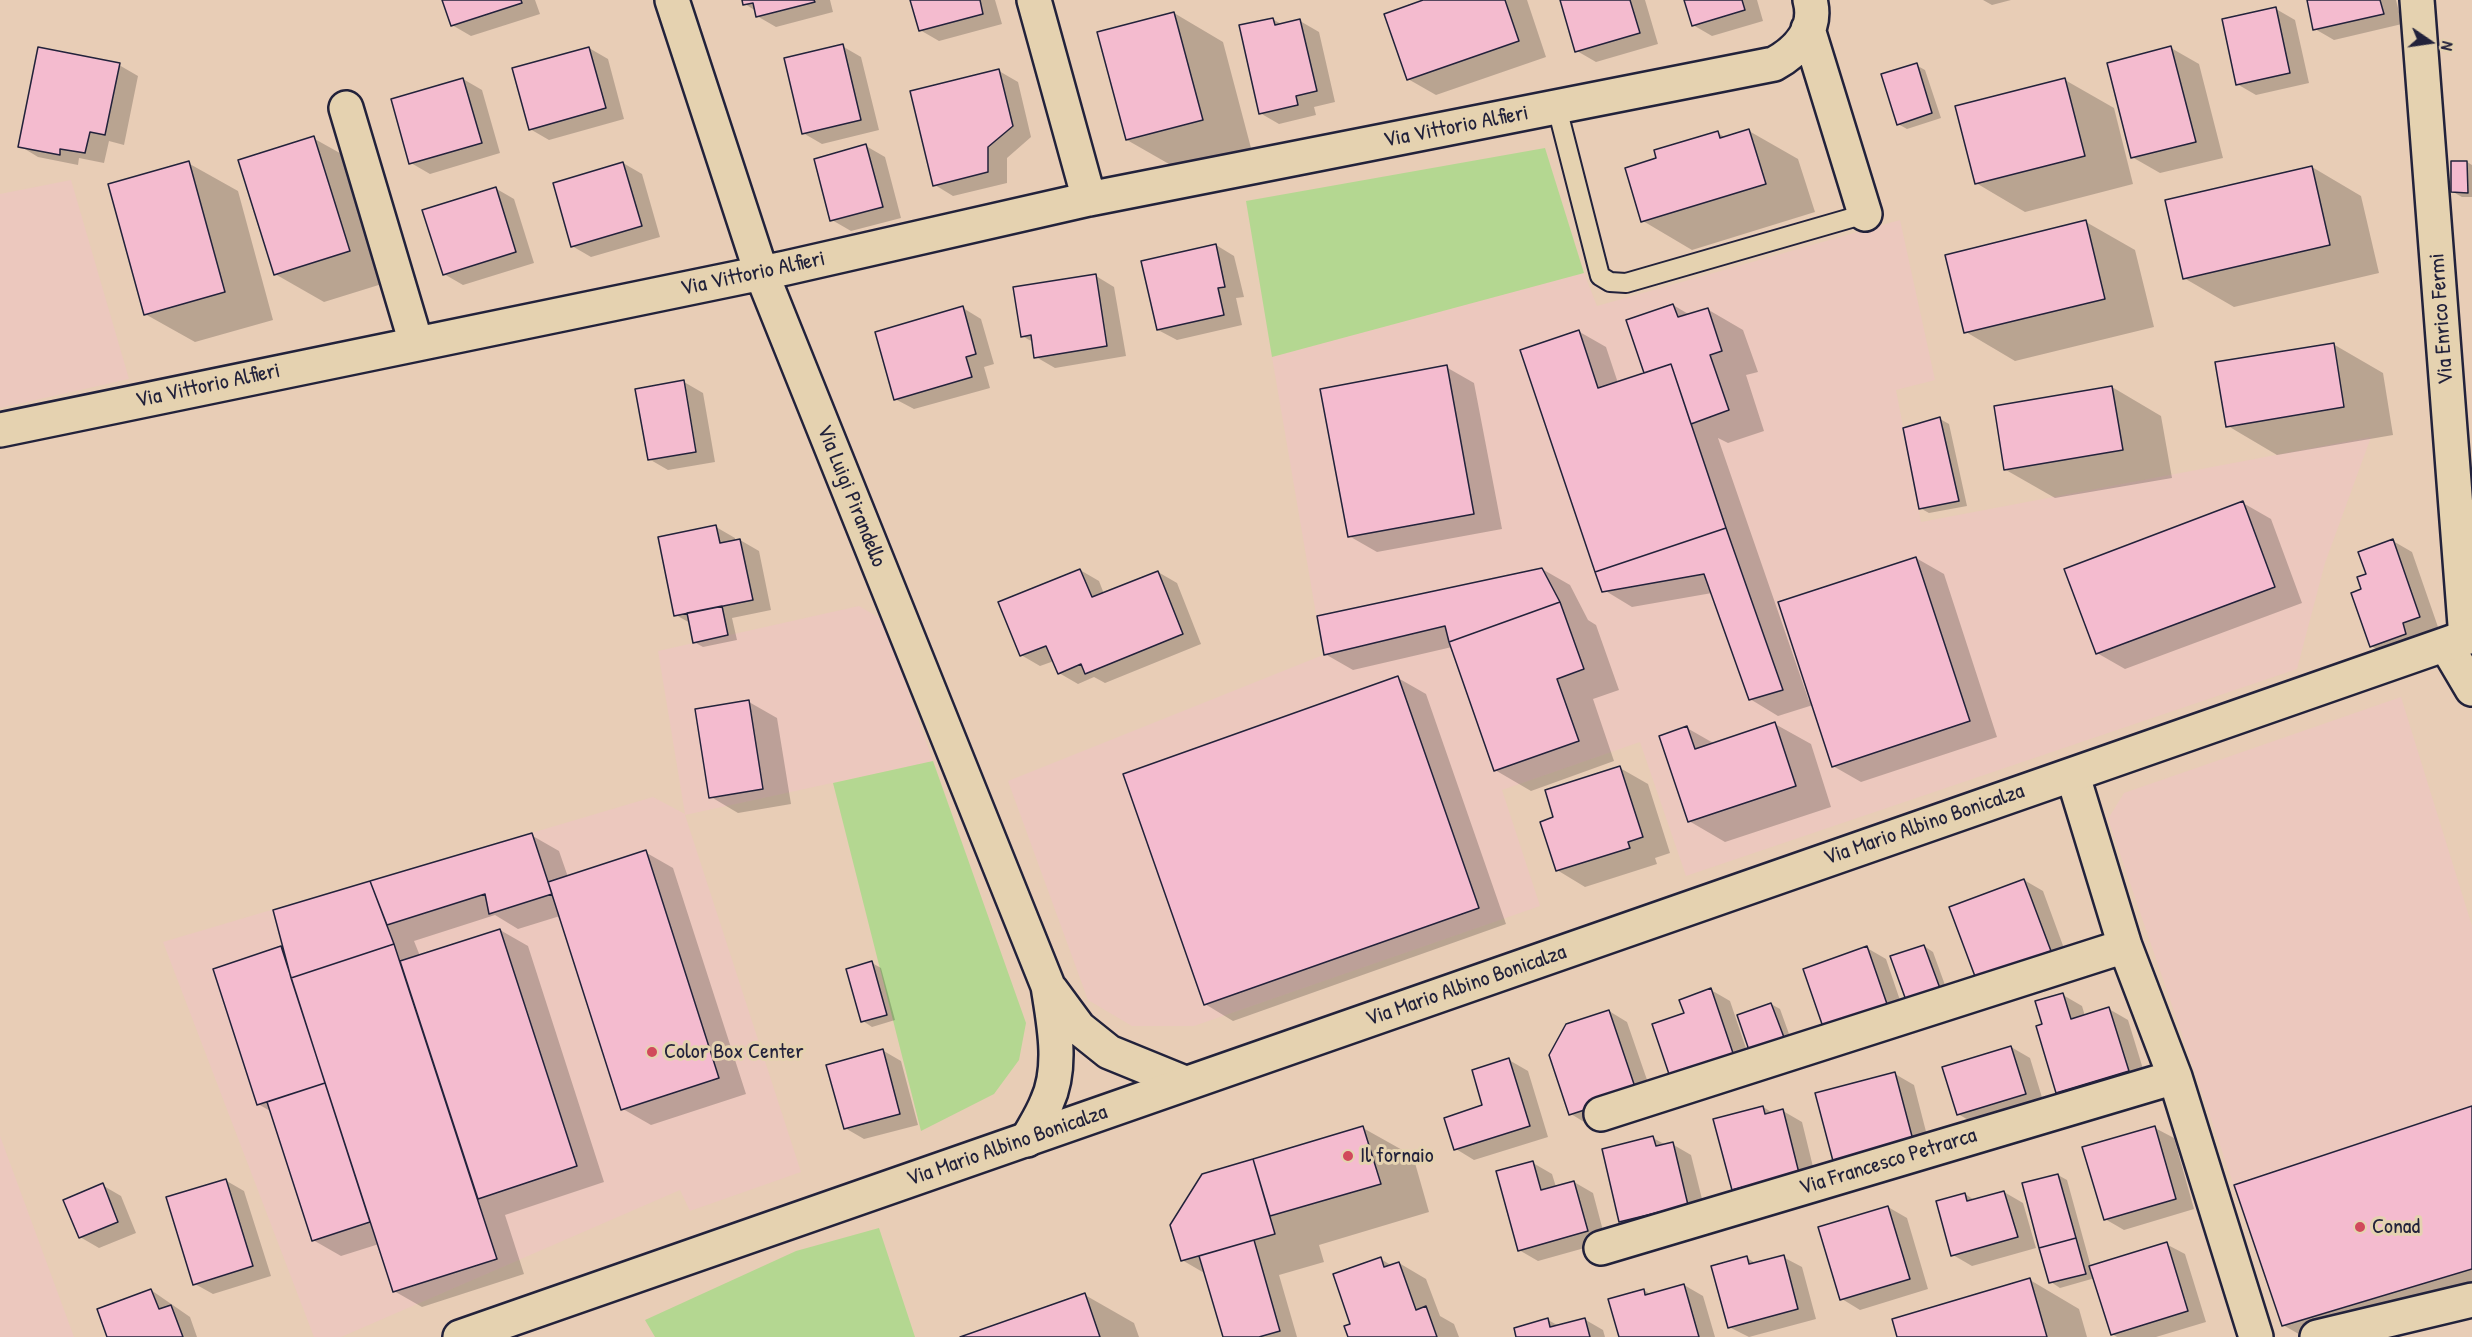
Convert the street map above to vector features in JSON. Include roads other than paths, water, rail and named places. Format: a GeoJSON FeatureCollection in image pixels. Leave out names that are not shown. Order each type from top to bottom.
{"type":"FeatureCollection","features":[{"type":"Feature","properties":{"kind":"street","name":"Via Luigi Pirandello"},"geometry":{"type":"LineString","coordinates":[[672,0],[761,272],[1048,987],[1054,1024],[1056,1073],[1048,1101],[1027,1140]]}},
{"type":"Feature","properties":{"kind":"street"},"geometry":{"type":"LineString","coordinates":[[1034,0],[1089,199]]}},
{"type":"Feature","properties":{"kind":"street","name":"Via Enrico Fermi"},"geometry":{"type":"LineString","coordinates":[[2416,0],[2461,639]]}},
{"type":"Feature","properties":{"kind":"street","name":"Via Vittorio Alfieri"},"geometry":{"type":"LineString","coordinates":[[0,430],[761,272],[1089,199],[1774,64],[1794,53],[1809,15]]}},
{"type":"Feature","properties":{"kind":"street"},"geometry":{"type":"LineString","coordinates":[[1809,15],[1865,214]]}},
{"type":"Feature","properties":{"kind":"street"},"geometry":{"type":"LineString","coordinates":[[346,108],[416,343]]}},
{"type":"Feature","properties":{"kind":"street"},"geometry":{"type":"LineString","coordinates":[[2461,639],[2472,689]]}},
{"type":"Feature","properties":{"kind":"street","name":"Via Mario Albino Bonicalza"},"geometry":{"type":"LineString","coordinates":[[460,1337],[1987,802],[2073,776],[2461,639]]}},
{"type":"Feature","properties":{"kind":"street"},"geometry":{"type":"LineString","coordinates":[[2073,776],[2125,946],[2175,1077],[2256,1337]]}},
{"type":"Feature","properties":{"kind":"street"},"geometry":{"type":"LineString","coordinates":[[1601,1114],[2125,946]]}},
{"type":"Feature","properties":{"kind":"street","name":"Via Luigi Pirandello"},"geometry":{"type":"LineString","coordinates":[[1048,987],[1079,1028],[1109,1052],[1185,1083]]}},
{"type":"Feature","properties":{"kind":"street","name":"Via Francesco Petrarca"},"geometry":{"type":"LineString","coordinates":[[1601,1248],[2175,1077]]}},
{"type":"Feature","properties":{"kind":"street"},"geometry":{"type":"LineString","coordinates":[[2317,1337],[2472,1300]]}},
{"type":"Feature","properties":{"kind":"lane"},"geometry":{"type":"LineString","coordinates":[[1557,108],[1600,276],[1610,282],[1626,283],[1865,214]]}},
{"type":"Feature","properties":{"kind":"place","name":"Color Box Center"},"geometry":{"type":"Point","coordinates":[652,1052]}},
{"type":"Feature","properties":{"kind":"place","name":"Il fornaio"},"geometry":{"type":"Point","coordinates":[1348,1156]}},
{"type":"Feature","properties":{"kind":"place","name":"Conad"},"geometry":{"type":"Point","coordinates":[2360,1227]}}]}
